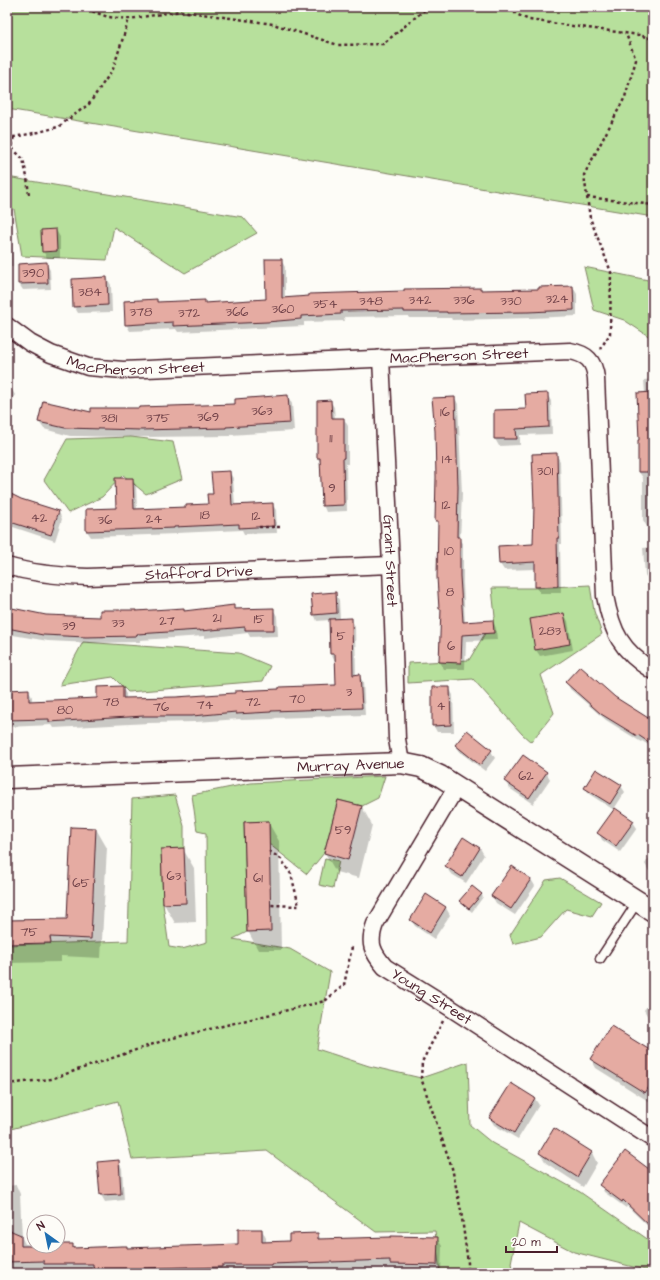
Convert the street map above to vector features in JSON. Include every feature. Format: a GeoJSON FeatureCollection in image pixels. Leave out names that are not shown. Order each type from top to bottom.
{"type":"FeatureCollection","features":[{"type":"Feature","properties":{"kind":"street","name":"MacPherson Street"},"geometry":{"type":"LineString","coordinates":[[7,326],[30,343],[51,354],[88,367],[123,370],[570,351],[578,352],[586,356],[591,362]]}},
{"type":"Feature","properties":{"kind":"street","name":"Grant Street"},"geometry":{"type":"LineString","coordinates":[[381,358],[391,565],[396,739],[401,763]]}},
{"type":"Feature","properties":{"kind":"street"},"geometry":{"type":"LineString","coordinates":[[591,362],[595,370],[596,378],[605,596],[609,617],[616,634],[626,650],[640,663],[653,671]]}},
{"type":"Feature","properties":{"kind":"street","name":"Stafford Drive"},"geometry":{"type":"LineString","coordinates":[[7,566],[29,572],[88,577],[391,565]]}},
{"type":"Feature","properties":{"kind":"street","name":"Murray Avenue"},"geometry":{"type":"LineString","coordinates":[[7,778],[401,763],[421,767],[457,786],[645,906]]}},
{"type":"Feature","properties":{"kind":"street","name":"Young Street"},"geometry":{"type":"LineString","coordinates":[[457,786],[375,924],[371,936],[371,944],[374,952],[385,967],[653,1139]]}},
{"type":"Feature","properties":{"kind":"lane"},"geometry":{"type":"LineString","coordinates":[[600,960],[645,906]]}},
{"type":"Feature","properties":{"kind":"path"},"geometry":{"type":"LineString","coordinates":[[80,7],[108,17],[129,19],[181,11],[273,24],[338,45],[383,44],[428,7]]}},
{"type":"Feature","properties":{"kind":"path"},"geometry":{"type":"LineString","coordinates":[[510,7],[516,14],[529,20],[653,39]]}},
{"type":"Feature","properties":{"kind":"path"},"geometry":{"type":"LineString","coordinates":[[7,136],[14,137],[58,127],[89,104],[113,70],[129,19]]}},
{"type":"Feature","properties":{"kind":"path"},"geometry":{"type":"LineString","coordinates":[[591,362],[610,334],[611,272],[590,218],[584,175],[625,97],[636,60],[626,34]]}},
{"type":"Feature","properties":{"kind":"path"},"geometry":{"type":"LineString","coordinates":[[14,137],[11,147],[23,159],[28,177],[29,196]]}},
{"type":"Feature","properties":{"kind":"path"},"geometry":{"type":"LineString","coordinates":[[587,197],[653,205]]}},
{"type":"Feature","properties":{"kind":"path"},"geometry":{"type":"LineString","coordinates":[[259,527],[281,527]]}},
{"type":"Feature","properties":{"kind":"path"},"geometry":{"type":"LineString","coordinates":[[269,852],[281,859],[291,874],[299,906],[270,905]]}},
{"type":"Feature","properties":{"kind":"path"},"geometry":{"type":"LineString","coordinates":[[7,1084],[51,1079],[165,1040],[325,1001],[344,985],[352,947]]}},
{"type":"Feature","properties":{"kind":"path"},"geometry":{"type":"LineString","coordinates":[[442,1021],[422,1062],[422,1078],[452,1168],[462,1211],[468,1273]]}},
{"type":"Feature","properties":{"kind":"green space"},"geometry":{"type":"Polygon","coordinates":[[[7,7],[653,7],[653,217],[7,109],[7,7]]]}},
{"type":"Feature","properties":{"kind":"green space"},"geometry":{"type":"Polygon","coordinates":[[[7,177],[243,217],[257,233],[185,273],[114,227],[107,260],[22,256],[14,209],[7,207],[7,177]]]}},
{"type":"Feature","properties":{"kind":"green space"},"geometry":{"type":"Polygon","coordinates":[[[584,267],[653,281],[653,339],[624,320],[594,310],[584,267]]]}},
{"type":"Feature","properties":{"kind":"green space"},"geometry":{"type":"Polygon","coordinates":[[[131,437],[173,442],[182,479],[146,494],[123,475],[102,497],[68,513],[44,480],[67,439],[131,437]]]}},
{"type":"Feature","properties":{"kind":"green space"},"geometry":{"type":"Polygon","coordinates":[[[590,585],[594,611],[602,634],[541,675],[554,713],[531,742],[522,734],[473,679],[408,683],[408,663],[469,660],[495,617],[492,588],[533,588],[590,585]]]}},
{"type":"Feature","properties":{"kind":"green space"},"geometry":{"type":"Polygon","coordinates":[[[83,642],[239,653],[270,666],[263,681],[128,692],[113,677],[60,685],[83,642]]]}},
{"type":"Feature","properties":{"kind":"green space"},"geometry":{"type":"Polygon","coordinates":[[[385,776],[378,798],[362,806],[338,800],[324,853],[307,874],[269,844],[269,821],[244,822],[247,932],[233,939],[290,949],[330,972],[317,1049],[369,1066],[421,1078],[468,1062],[470,1125],[492,1143],[580,1192],[653,1243],[653,1272],[574,1252],[519,1223],[511,1263],[513,1273],[440,1273],[435,1231],[376,1232],[267,1151],[132,1159],[118,1101],[7,1130],[7,945],[128,941],[132,799],[175,795],[184,826],[184,848],[161,850],[163,904],[169,947],[182,949],[207,942],[206,833],[197,831],[192,795],[251,783],[385,776]]]}},
{"type":"Feature","properties":{"kind":"green space"},"geometry":{"type":"Polygon","coordinates":[[[325,858],[339,861],[333,888],[319,885],[325,858]]]}},
{"type":"Feature","properties":{"kind":"green space"},"geometry":{"type":"Polygon","coordinates":[[[560,878],[601,902],[592,916],[566,909],[541,937],[513,944],[510,935],[546,880],[560,878]]]}},
{"type":"Feature","properties":{"kind":"building"},"geometry":{"type":"Polygon","coordinates":[[[56,229],[57,251],[42,252],[41,230],[56,229]]]}},
{"type":"Feature","properties":{"kind":"building"},"geometry":{"type":"Polygon","coordinates":[[[265,259],[282,259],[282,298],[309,296],[309,294],[404,291],[404,289],[539,289],[539,287],[573,286],[574,310],[447,313],[404,312],[404,310],[341,311],[341,314],[301,316],[301,319],[267,322],[173,326],[173,322],[125,325],[124,301],[157,299],[157,302],[205,300],[205,303],[266,299],[265,259]]]}},
{"type":"Feature","properties":{"kind":"building"},"geometry":{"type":"Polygon","coordinates":[[[47,262],[48,283],[18,284],[18,264],[47,262]]]}},
{"type":"Feature","properties":{"kind":"building"},"geometry":{"type":"Polygon","coordinates":[[[107,277],[108,305],[73,307],[72,279],[107,277]]]}},
{"type":"Feature","properties":{"kind":"building"},"geometry":{"type":"Polygon","coordinates":[[[653,392],[653,472],[638,472],[639,440],[637,393],[653,392]]]}},
{"type":"Feature","properties":{"kind":"building"},"geometry":{"type":"Polygon","coordinates":[[[548,393],[549,427],[516,429],[517,439],[494,439],[494,410],[526,409],[525,394],[548,393]]]}},
{"type":"Feature","properties":{"kind":"building"},"geometry":{"type":"Polygon","coordinates":[[[288,395],[290,423],[226,428],[140,430],[65,428],[38,422],[43,401],[91,412],[91,408],[139,408],[235,404],[235,399],[288,395]]]}},
{"type":"Feature","properties":{"kind":"building"},"geometry":{"type":"Polygon","coordinates":[[[455,397],[458,487],[457,537],[460,537],[460,576],[463,622],[493,620],[494,633],[462,635],[461,663],[439,662],[441,609],[439,609],[437,577],[438,521],[435,521],[435,431],[432,398],[455,397]]]}},
{"type":"Feature","properties":{"kind":"building"},"geometry":{"type":"Polygon","coordinates":[[[331,400],[332,418],[344,418],[344,505],[322,506],[320,458],[317,458],[317,401],[331,400]]]}},
{"type":"Feature","properties":{"kind":"building"},"geometry":{"type":"Polygon","coordinates":[[[557,453],[559,538],[557,538],[558,586],[535,587],[535,562],[499,564],[498,546],[533,544],[534,505],[532,454],[557,453]]]}},
{"type":"Feature","properties":{"kind":"building"},"geometry":{"type":"Polygon","coordinates":[[[230,471],[232,505],[273,503],[274,526],[239,528],[239,524],[86,531],[86,509],[116,508],[115,478],[133,478],[134,509],[186,507],[186,505],[208,504],[207,494],[213,494],[211,472],[230,471]]]}},
{"type":"Feature","properties":{"kind":"building"},"geometry":{"type":"Polygon","coordinates":[[[7,492],[21,499],[59,511],[51,535],[7,521],[7,492]]]}},
{"type":"Feature","properties":{"kind":"building"},"geometry":{"type":"Polygon","coordinates":[[[336,592],[337,613],[313,615],[311,594],[336,592]]]}},
{"type":"Feature","properties":{"kind":"building"},"geometry":{"type":"Polygon","coordinates":[[[234,605],[234,609],[274,608],[274,630],[245,630],[245,627],[137,634],[137,636],[86,637],[43,635],[7,628],[7,607],[46,615],[100,617],[100,610],[136,611],[184,608],[184,611],[234,605]]]}},
{"type":"Feature","properties":{"kind":"building"},"geometry":{"type":"Polygon","coordinates":[[[564,613],[570,644],[535,650],[530,619],[564,613]]]}},
{"type":"Feature","properties":{"kind":"building"},"geometry":{"type":"Polygon","coordinates":[[[352,618],[353,675],[360,674],[362,708],[271,711],[236,714],[236,712],[192,716],[144,716],[49,722],[49,719],[7,720],[7,690],[29,689],[29,701],[97,698],[97,687],[123,686],[123,698],[176,697],[235,693],[235,691],[279,689],[279,687],[336,685],[335,654],[330,654],[329,619],[352,618]]]}},
{"type":"Feature","properties":{"kind":"building"},"geometry":{"type":"Polygon","coordinates":[[[580,666],[615,697],[653,721],[653,745],[601,714],[565,682],[580,666]]]}},
{"type":"Feature","properties":{"kind":"building"},"geometry":{"type":"Polygon","coordinates":[[[432,687],[450,687],[451,725],[432,726],[432,687]]]}},
{"type":"Feature","properties":{"kind":"building"},"geometry":{"type":"Polygon","coordinates":[[[467,730],[492,750],[480,765],[455,745],[467,730]]]}},
{"type":"Feature","properties":{"kind":"building"},"geometry":{"type":"Polygon","coordinates":[[[523,755],[547,772],[529,798],[504,781],[523,755]]]}},
{"type":"Feature","properties":{"kind":"building"},"geometry":{"type":"Polygon","coordinates":[[[596,769],[622,785],[610,804],[584,788],[596,769]]]}},
{"type":"Feature","properties":{"kind":"building"},"geometry":{"type":"Polygon","coordinates":[[[338,800],[362,806],[348,860],[324,853],[338,800]]]}},
{"type":"Feature","properties":{"kind":"building"},"geometry":{"type":"Polygon","coordinates":[[[615,808],[634,821],[616,846],[597,833],[615,808]]]}},
{"type":"Feature","properties":{"kind":"building"},"geometry":{"type":"Polygon","coordinates":[[[269,821],[271,931],[247,932],[244,822],[269,821]]]}},
{"type":"Feature","properties":{"kind":"building"},"geometry":{"type":"Polygon","coordinates":[[[71,827],[96,828],[91,939],[50,937],[51,943],[7,944],[7,920],[67,919],[71,827]]]}},
{"type":"Feature","properties":{"kind":"building"},"geometry":{"type":"Polygon","coordinates":[[[463,837],[480,848],[462,877],[445,866],[463,837]]]}},
{"type":"Feature","properties":{"kind":"building"},"geometry":{"type":"Polygon","coordinates":[[[184,848],[186,903],[163,904],[161,849],[184,848]]]}},
{"type":"Feature","properties":{"kind":"building"},"geometry":{"type":"Polygon","coordinates":[[[512,866],[531,879],[511,909],[491,896],[512,866]]]}},
{"type":"Feature","properties":{"kind":"building"},"geometry":{"type":"Polygon","coordinates":[[[472,886],[482,894],[469,909],[459,901],[472,886]]]}},
{"type":"Feature","properties":{"kind":"building"},"geometry":{"type":"Polygon","coordinates":[[[426,894],[446,907],[430,933],[410,920],[426,894]]]}},
{"type":"Feature","properties":{"kind":"building"},"geometry":{"type":"Polygon","coordinates":[[[611,1026],[653,1052],[653,1081],[645,1093],[590,1059],[611,1026]]]}},
{"type":"Feature","properties":{"kind":"building"},"geometry":{"type":"Polygon","coordinates":[[[511,1083],[535,1098],[514,1133],[489,1118],[511,1083]]]}},
{"type":"Feature","properties":{"kind":"building"},"geometry":{"type":"Polygon","coordinates":[[[554,1128],[592,1152],[577,1177],[539,1153],[554,1128]]]}},
{"type":"Feature","properties":{"kind":"building"},"geometry":{"type":"Polygon","coordinates":[[[625,1151],[653,1172],[653,1229],[623,1200],[622,1202],[599,1185],[625,1151]]]}},
{"type":"Feature","properties":{"kind":"building"},"geometry":{"type":"Polygon","coordinates":[[[119,1160],[121,1194],[100,1195],[97,1162],[119,1160]]]}},
{"type":"Feature","properties":{"kind":"building"},"geometry":{"type":"Polygon","coordinates":[[[7,1229],[21,1235],[21,1246],[26,1246],[26,1254],[66,1254],[66,1244],[73,1244],[73,1248],[127,1246],[127,1248],[238,1244],[238,1229],[262,1229],[262,1242],[289,1241],[289,1234],[318,1233],[318,1239],[391,1236],[438,1237],[437,1265],[390,1264],[390,1260],[271,1265],[222,1265],[222,1267],[93,1270],[93,1264],[44,1264],[44,1261],[7,1262],[7,1229]]]}}]}
